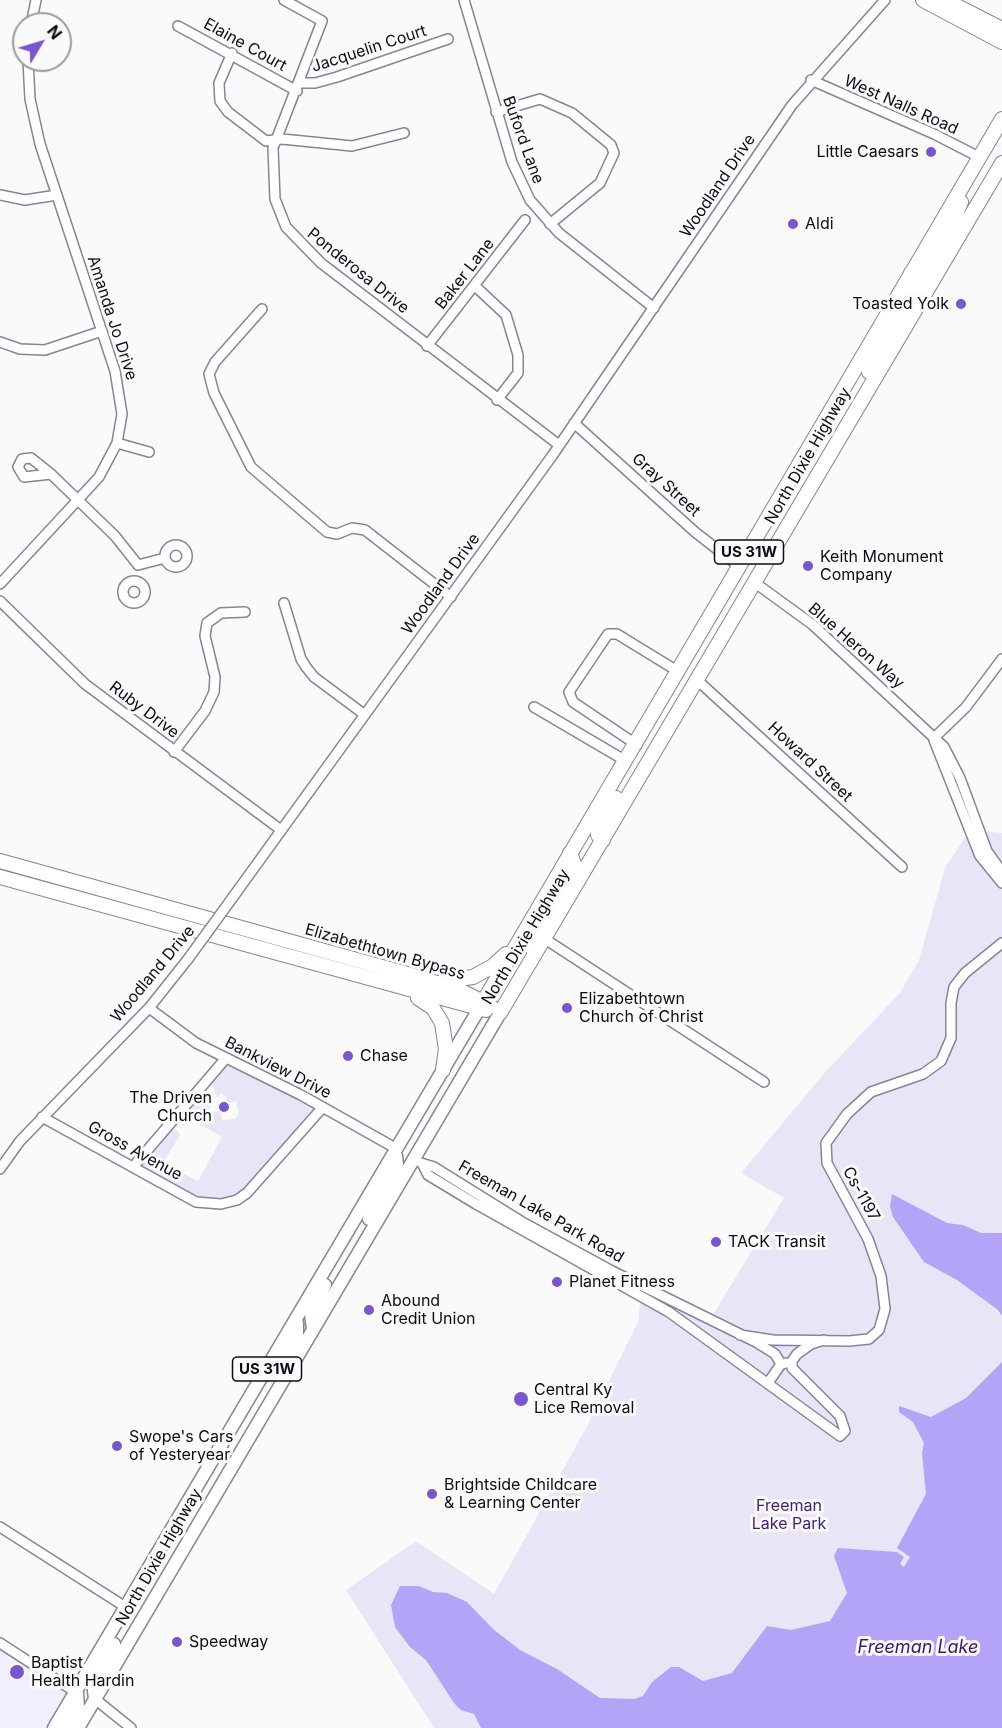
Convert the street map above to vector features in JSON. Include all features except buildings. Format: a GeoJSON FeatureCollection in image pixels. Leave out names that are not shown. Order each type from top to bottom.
{"type":"FeatureCollection","features":[{"type":"Feature","properties":{"kind":"highway"},"geometry":{"type":"LineString","coordinates":[[923,0],[1002,42]]}},
{"type":"Feature","properties":{"kind":"highway"},"geometry":{"type":"LineString","coordinates":[[945,0],[1002,28]]}},
{"type":"Feature","properties":{"kind":"highway","name":"North Dixie Highway"},"geometry":{"type":"LineString","coordinates":[[516,944],[637,745],[1002,119]]}},
{"type":"Feature","properties":{"kind":"highway","name":"North Dixie Highway"},"geometry":{"type":"LineString","coordinates":[[500,1012],[851,416],[1000,170]]}},
{"type":"Feature","properties":{"kind":"highway"},"geometry":{"type":"LineString","coordinates":[[921,301],[922,279],[946,238],[970,174]]}},
{"type":"Feature","properties":{"kind":"highway"},"geometry":{"type":"LineString","coordinates":[[851,416],[858,395],[879,352],[912,293],[911,273]]}},
{"type":"Feature","properties":{"kind":"highway"},"geometry":{"type":"LineString","coordinates":[[754,582],[759,558],[849,400],[855,386],[856,371]]}},
{"type":"Feature","properties":{"kind":"highway"},"geometry":{"type":"LineString","coordinates":[[644,767],[666,717],[741,589],[744,576],[740,567]]}},
{"type":"Feature","properties":{"kind":"highway"},"geometry":{"type":"LineString","coordinates":[[603,840],[598,835],[598,828],[649,742],[652,718]]}},
{"type":"Feature","properties":{"kind":"highway"},"geometry":{"type":"LineString","coordinates":[[529,966],[528,955],[532,944],[572,870],[574,864],[570,853]]}},
{"type":"Feature","properties":{"kind":"highway","name":"Elizabethtown Bypass"},"geometry":{"type":"LineString","coordinates":[[0,861],[411,975],[500,1012]]}},
{"type":"Feature","properties":{"kind":"highway","name":"Elizabethtown Bypass"},"geometry":{"type":"LineString","coordinates":[[0,877],[397,988],[482,1005]]}},
{"type":"Feature","properties":{"kind":"highway"},"geometry":{"type":"LineString","coordinates":[[411,975],[449,982],[473,977],[493,966],[516,944]]}},
{"type":"Feature","properties":{"kind":"highway","name":"US 31W"},"geometry":{"type":"LineString","coordinates":[[482,1005],[516,944]]}},
{"type":"Feature","properties":{"kind":"highway"},"geometry":{"type":"LineString","coordinates":[[397,988],[425,1001],[438,1016],[445,1036],[442,1072]]}},
{"type":"Feature","properties":{"kind":"main road","name":"North Dixie Highway"},"geometry":{"type":"LineString","coordinates":[[54,1728],[482,1005]]}},
{"type":"Feature","properties":{"kind":"main road","name":"North Dixie Highway"},"geometry":{"type":"LineString","coordinates":[[78,1728],[364,1242],[418,1161],[500,1012]]}},
{"type":"Feature","properties":{"kind":"main road"},"geometry":{"type":"LineString","coordinates":[[418,1161],[410,1149],[413,1135],[442,1084],[442,1072]]}},
{"type":"Feature","properties":{"kind":"main road"},"geometry":{"type":"LineString","coordinates":[[364,1242],[363,1231],[397,1164],[397,1149]]}},
{"type":"Feature","properties":{"kind":"main road"},"geometry":{"type":"LineString","coordinates":[[313,1329],[311,1314],[334,1266],[361,1221],[360,1213]]}},
{"type":"Feature","properties":{"kind":"main road"},"geometry":{"type":"LineString","coordinates":[[239,1454],[240,1441],[272,1388],[297,1334],[297,1319]]}},
{"type":"Feature","properties":{"kind":"main road"},"geometry":{"type":"LineString","coordinates":[[239,1454],[232,1446],[235,1437],[270,1376],[270,1365]]}},
{"type":"Feature","properties":{"kind":"main road"},"geometry":{"type":"LineString","coordinates":[[178,1557],[178,1545],[221,1470],[220,1448]]}},
{"type":"Feature","properties":{"kind":"main road"},"geometry":{"type":"LineString","coordinates":[[95,1699],[93,1683],[176,1532],[176,1524]]}},
{"type":"Feature","properties":{"kind":"main road"},"geometry":{"type":"LineString","coordinates":[[66,1728],[78,1708],[76,1693]]}},
{"type":"Feature","properties":{"kind":"street","name":"Ponderosa Drive"},"geometry":{"type":"LineString","coordinates":[[284,0],[322,21],[298,87],[274,141],[272,162],[275,199],[286,227],[304,249],[321,263],[497,400],[559,445]]}},
{"type":"Feature","properties":{"kind":"street","name":"Buford Lane"},"geometry":{"type":"LineString","coordinates":[[464,0],[496,112],[516,172],[530,200],[550,224],[654,308]]}},
{"type":"Feature","properties":{"kind":"street","name":"Woodland Drive"},"geometry":{"type":"LineString","coordinates":[[0,1169],[42,1117],[149,1008],[188,959],[559,445],[781,120],[811,80],[885,0]]}},
{"type":"Feature","properties":{"kind":"street","name":"Elaine Court"},"geometry":{"type":"LineString","coordinates":[[178,26],[298,87]]}},
{"type":"Feature","properties":{"kind":"street","name":"Jacquelin Court"},"geometry":{"type":"LineString","coordinates":[[298,87],[337,77],[448,39]]}},
{"type":"Feature","properties":{"kind":"street"},"geometry":{"type":"LineString","coordinates":[[232,53],[219,83],[220,101],[228,112],[266,141],[282,139],[352,146],[404,133]]}},
{"type":"Feature","properties":{"kind":"street","name":"Amanda Jo Drive"},"geometry":{"type":"LineString","coordinates":[[0,584],[80,501],[99,477],[117,443],[121,426],[121,396],[33,117],[29,72]]}},
{"type":"Feature","properties":{"kind":"street","name":"West Nalls Road"},"geometry":{"type":"LineString","coordinates":[[811,80],[934,134],[979,157]]}},
{"type":"Feature","properties":{"kind":"street"},"geometry":{"type":"LineString","coordinates":[[496,112],[540,99],[572,113],[611,145],[614,153],[600,183],[550,224]]}},
{"type":"Feature","properties":{"kind":"street"},"geometry":{"type":"LineString","coordinates":[[0,195],[25,200],[57,195]]}},
{"type":"Feature","properties":{"kind":"street","name":"Baker Lane"},"geometry":{"type":"LineString","coordinates":[[427,346],[525,220]]}},
{"type":"Feature","properties":{"kind":"street"},"geometry":{"type":"LineString","coordinates":[[475,286],[506,315],[518,355],[518,373],[497,400]]}},
{"type":"Feature","properties":{"kind":"street"},"geometry":{"type":"LineString","coordinates":[[262,309],[214,362],[209,374],[214,393],[251,467],[327,532],[337,534],[352,528],[366,530],[451,597]]}},
{"type":"Feature","properties":{"kind":"street"},"geometry":{"type":"LineString","coordinates":[[0,342],[20,349],[45,350],[102,331]]}},
{"type":"Feature","properties":{"kind":"street","name":"Gray Street"},"geometry":{"type":"LineString","coordinates":[[574,423],[695,532],[740,567]]}},
{"type":"Feature","properties":{"kind":"street"},"geometry":{"type":"LineString","coordinates":[[117,443],[149,452]]}},
{"type":"Feature","properties":{"kind":"street"},"geometry":{"type":"LineString","coordinates":[[51,474],[115,536],[138,565],[135,581]]}},
{"type":"Feature","properties":{"kind":"street"},"geometry":{"type":"LineString","coordinates":[[138,565],[165,558]]}},
{"type":"Feature","properties":{"kind":"street","name":"Blue Heron Way"},"geometry":{"type":"LineString","coordinates":[[754,582],[813,625],[944,747],[960,778],[987,851],[1002,872]]}},
{"type":"Feature","properties":{"kind":"street","name":"Ruby Drive"},"geometry":{"type":"LineString","coordinates":[[0,601],[85,684],[281,830]]}},
{"type":"Feature","properties":{"kind":"street"},"geometry":{"type":"LineString","coordinates":[[284,603],[301,659],[306,667],[314,677],[365,715]]}},
{"type":"Feature","properties":{"kind":"street"},"geometry":{"type":"LineString","coordinates":[[174,752],[205,711],[214,692],[215,677],[205,636],[207,623],[221,613],[245,612]]}},
{"type":"Feature","properties":{"kind":"street"},"geometry":{"type":"LineString","coordinates":[[637,745],[573,702],[570,692],[609,634],[617,634],[679,672]]}},
{"type":"Feature","properties":{"kind":"street"},"geometry":{"type":"LineString","coordinates":[[934,738],[966,706],[1002,659]]}},
{"type":"Feature","properties":{"kind":"street","name":"Howard Street"},"geometry":{"type":"LineString","coordinates":[[696,679],[903,867]]}},
{"type":"Feature","properties":{"kind":"street"},"geometry":{"type":"LineString","coordinates":[[534,706],[626,761]]}},
{"type":"Feature","properties":{"kind":"street","name":"Blue Heron Way"},"geometry":{"type":"LineString","coordinates":[[934,738],[980,856],[1002,883]]}},
{"type":"Feature","properties":{"kind":"street"},"geometry":{"type":"LineString","coordinates":[[545,939],[764,1082]]}},
{"type":"Feature","properties":{"kind":"street","name":"Cs-1197"},"geometry":{"type":"LineString","coordinates":[[740,1335],[765,1339],[869,1339],[882,1324],[885,1310],[875,1257],[859,1221],[827,1163],[826,1143],[848,1114],[871,1092],[923,1074],[941,1061],[951,1038],[951,1003],[954,987],[965,974],[1002,943]]}},
{"type":"Feature","properties":{"kind":"street","name":"Bankview Drive"},"geometry":{"type":"LineString","coordinates":[[149,1008],[196,1043],[323,1107],[397,1149]]}},
{"type":"Feature","properties":{"kind":"street"},"geometry":{"type":"LineString","coordinates":[[132,1167],[226,1058]]}},
{"type":"Feature","properties":{"kind":"street","name":"Gross Avenue"},"geometry":{"type":"LineString","coordinates":[[42,1117],[196,1202],[214,1204],[237,1200],[247,1193],[323,1107]]}},
{"type":"Feature","properties":{"kind":"street","name":"Freeman Lake Park Road"},"geometry":{"type":"LineString","coordinates":[[418,1161],[434,1167],[524,1223],[602,1266],[775,1354],[781,1364]]}},
{"type":"Feature","properties":{"kind":"street","name":"Freeman Lake Park Road"},"geometry":{"type":"LineString","coordinates":[[418,1161],[428,1174],[476,1204],[652,1301],[821,1421],[836,1435],[844,1434],[845,1427],[840,1416],[793,1372],[792,1361]]}},
{"type":"Feature","properties":{"kind":"street"},"geometry":{"type":"LineString","coordinates":[[768,1383],[781,1364],[792,1361],[811,1344],[824,1340]]}},
{"type":"Feature","properties":{"kind":"street"},"geometry":{"type":"LineString","coordinates":[[0,1527],[127,1608]]}},
{"type":"Feature","properties":{"kind":"street"},"geometry":{"type":"LineString","coordinates":[[0,1643],[76,1693]]}},
{"type":"Feature","properties":{"kind":"street"},"geometry":{"type":"LineString","coordinates":[[95,1699],[131,1728]]}},
{"type":"Feature","properties":{"kind":"shaded area","name":"Baptist Health Hardin"},"geometry":{"type":"Polygon","coordinates":[[[0,1650],[67,1694],[47,1728],[0,1728],[0,1650]]]}},
{"type":"Feature","properties":{"kind":"green space","name":"Freeman Lake Park"},"geometry":{"type":"Polygon","coordinates":[[[969,831],[1002,833],[1002,1728],[434,1728],[346,1590],[416,1541],[494,1594],[586,1428],[638,1322],[641,1294],[648,1287],[712,1316],[784,1198],[741,1173],[827,1070],[900,993],[919,960],[945,868],[969,831]]]}},
{"type":"Feature","properties":{"kind":"green space"},"geometry":{"type":"Polygon","coordinates":[[[226,1065],[313,1106],[314,1110],[247,1187],[223,1200],[203,1199],[139,1164],[171,1129],[177,1130],[180,1135],[163,1163],[198,1181],[222,1137],[190,1119],[183,1126],[179,1118],[194,1102],[210,1105],[210,1109],[214,1112],[221,1111],[222,1120],[235,1119],[239,1113],[236,1101],[227,1103],[226,1096],[221,1093],[217,1098],[212,1082],[226,1065]]]}},
{"type":"Feature","properties":{"kind":"water"},"geometry":{"type":"Polygon","coordinates":[[[892,1194],[947,1223],[963,1225],[981,1233],[1002,1233],[1002,1316],[998,1310],[957,1280],[924,1262],[893,1217],[890,1206],[892,1194]]]}},
{"type":"Feature","properties":{"kind":"water","name":"Freeman Lake"},"geometry":{"type":"Polygon","coordinates":[[[1002,1362],[1002,1728],[481,1728],[474,1714],[461,1710],[454,1703],[426,1660],[410,1647],[395,1627],[391,1605],[400,1586],[419,1586],[433,1592],[447,1593],[467,1602],[493,1629],[520,1650],[557,1669],[600,1698],[634,1699],[643,1696],[652,1682],[671,1667],[679,1667],[703,1681],[732,1673],[767,1626],[791,1630],[830,1621],[847,1593],[834,1556],[838,1548],[897,1552],[904,1557],[900,1564],[904,1567],[910,1557],[897,1548],[926,1494],[922,1453],[924,1443],[913,1422],[899,1412],[899,1406],[931,1417],[966,1398],[1002,1362]]]}},
{"type":"Feature","properties":{"kind":"place","name":"Little Caesars"},"geometry":{"type":"Point","coordinates":[931,152]}},
{"type":"Feature","properties":{"kind":"place","name":"Aldi"},"geometry":{"type":"Point","coordinates":[793,224]}},
{"type":"Feature","properties":{"kind":"place","name":"Toasted Yolk"},"geometry":{"type":"Point","coordinates":[961,304]}},
{"type":"Feature","properties":{"kind":"place","name":"Keith Monument Company"},"geometry":{"type":"Point","coordinates":[808,566]}},
{"type":"Feature","properties":{"kind":"place","name":"Elizabethtown Church of Christ"},"geometry":{"type":"Point","coordinates":[567,1008]}},
{"type":"Feature","properties":{"kind":"place","name":"Chase"},"geometry":{"type":"Point","coordinates":[348,1056]}},
{"type":"Feature","properties":{"kind":"place","name":"The Driven Church"},"geometry":{"type":"Point","coordinates":[224,1107]}},
{"type":"Feature","properties":{"kind":"place","name":"TACK Transit"},"geometry":{"type":"Point","coordinates":[716,1242]}},
{"type":"Feature","properties":{"kind":"place","name":"Planet Fitness"},"geometry":{"type":"Point","coordinates":[557,1282]}},
{"type":"Feature","properties":{"kind":"place","name":"Abound Credit Union"},"geometry":{"type":"Point","coordinates":[369,1310]}},
{"type":"Feature","properties":{"kind":"place","name":"Central Ky Lice Removal"},"geometry":{"type":"Point","coordinates":[521,1399]}},
{"type":"Feature","properties":{"kind":"place","name":"Swope's Cars of Yesteryear"},"geometry":{"type":"Point","coordinates":[117,1446]}},
{"type":"Feature","properties":{"kind":"place","name":"Brightside Childcare & Learning Center"},"geometry":{"type":"Point","coordinates":[432,1494]}},
{"type":"Feature","properties":{"kind":"place","name":"Speedway"},"geometry":{"type":"Point","coordinates":[177,1642]}},
{"type":"Feature","properties":{"kind":"place","name":"Baptist Health Hardin"},"geometry":{"type":"Point","coordinates":[17,1672]}}]}
